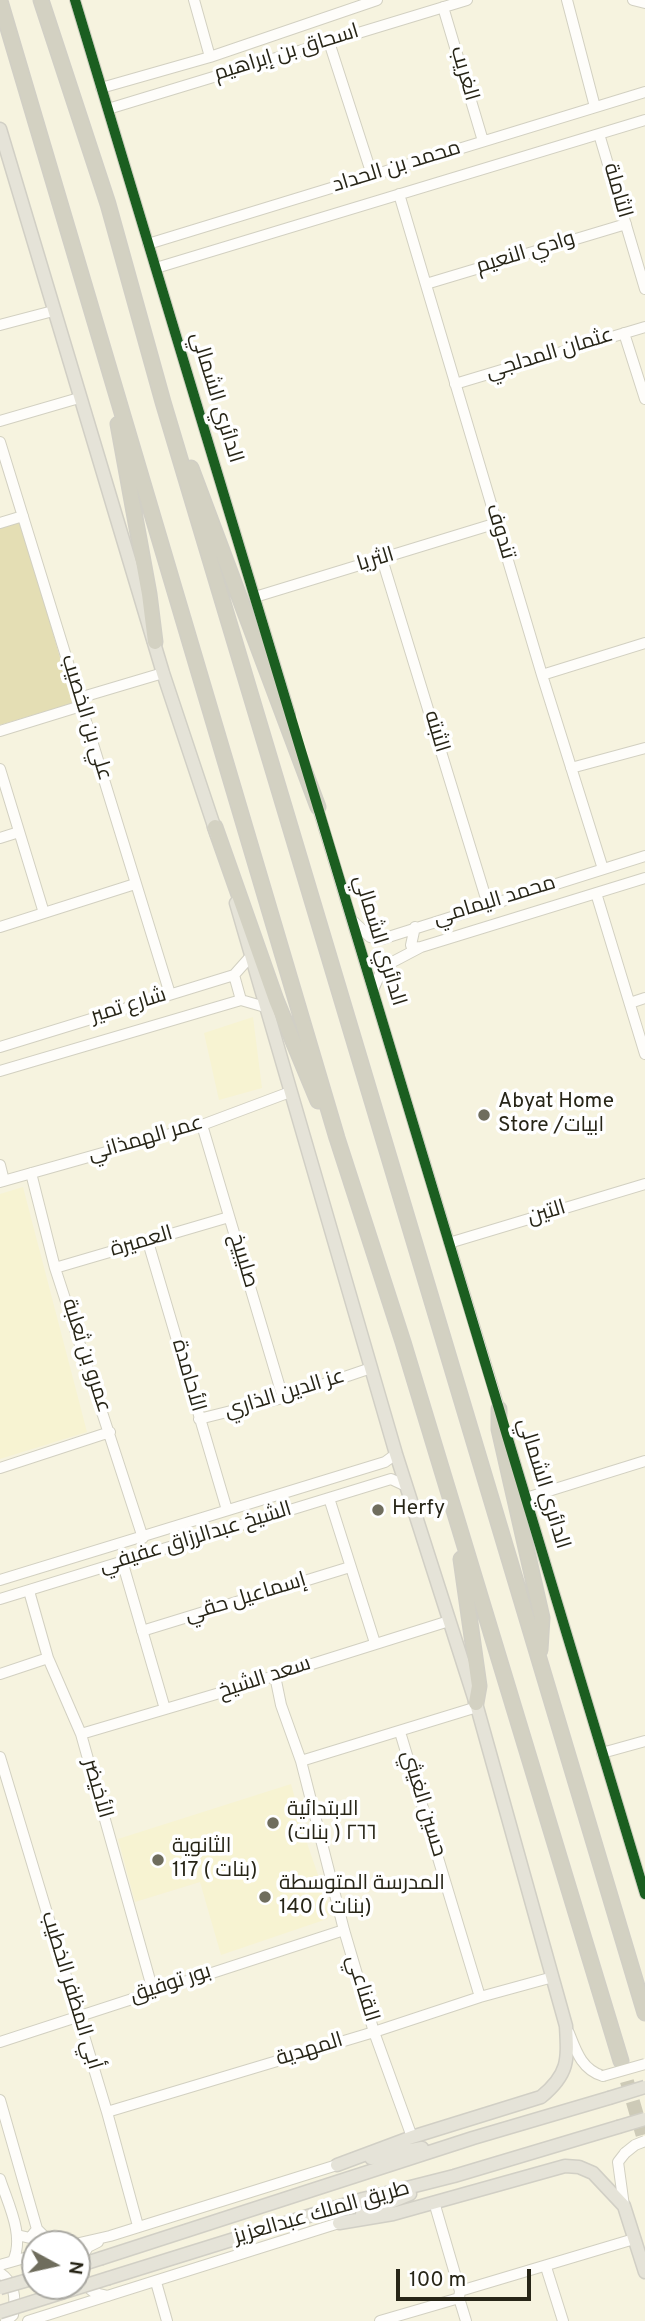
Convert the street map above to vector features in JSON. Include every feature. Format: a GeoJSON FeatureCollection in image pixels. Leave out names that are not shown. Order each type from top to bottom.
{"type":"FeatureCollection","features":[{"type":"Feature","properties":{"kind":"highway"},"geometry":{"type":"LineString","coordinates":[[41,0],[108,204],[163,402],[645,2013]]}},
{"type":"Feature","properties":{"kind":"highway"},"geometry":{"type":"LineString","coordinates":[[0,1],[337,1138],[403,1342],[621,2061]]}},
{"type":"Feature","properties":{"kind":"highway"},"geometry":{"type":"LineString","coordinates":[[0,34],[46,154]]}},
{"type":"Feature","properties":{"kind":"highway"},"geometry":{"type":"LineString","coordinates":[[104,347],[149,594],[155,642]]}},
{"type":"Feature","properties":{"kind":"highway"},"geometry":{"type":"LineString","coordinates":[[163,402],[201,491],[318,807]]}},
{"type":"Feature","properties":{"kind":"highway"},"geometry":{"type":"LineString","coordinates":[[215,827],[276,1000],[315,1095],[337,1138]]}},
{"type":"Feature","properties":{"kind":"highway"},"geometry":{"type":"LineString","coordinates":[[499,1409],[499,1429],[542,1618],[539,1659]]}},
{"type":"Feature","properties":{"kind":"highway"},"geometry":{"type":"LineString","coordinates":[[459,1530],[479,1686],[477,1705]]}},
{"type":"Feature","properties":{"kind":"main road"},"geometry":{"type":"LineString","coordinates":[[0,132],[163,673],[215,827],[250,957],[396,1454],[477,1705],[566,2026],[567,2064],[555,2085],[541,2097],[412,2137],[337,2165]]}},
{"type":"Feature","properties":{"kind":"main road","name":"طريق الملك عبدالعزيز"},"geometry":{"type":"LineString","coordinates":[[91,2262],[474,2138],[645,2087]]}},
{"type":"Feature","properties":{"kind":"main road","name":"طريق الملك عبدالعزيز"},"geometry":{"type":"LineString","coordinates":[[0,2312],[363,2199],[454,2176],[645,2119]]}},
{"type":"Feature","properties":{"kind":"main road"},"geometry":{"type":"LineString","coordinates":[[337,2165],[474,2138]]}},
{"type":"Feature","properties":{"kind":"main road"},"geometry":{"type":"LineString","coordinates":[[339,2223],[393,2214],[565,2166],[579,2167],[593,2173],[624,2206],[645,2272]]}},
{"type":"Feature","properties":{"kind":"main road"},"geometry":{"type":"LineString","coordinates":[[339,2223],[454,2176]]}},
{"type":"Feature","properties":{"kind":"main road"},"geometry":{"type":"LineString","coordinates":[[0,2288],[21,2282]]}},
{"type":"Feature","properties":{"kind":"street","name":"الدائري الشمالي"},"geometry":{"type":"LineString","coordinates":[[75,0],[602,1752],[642,1873],[645,1894]]}},
{"type":"Feature","properties":{"kind":"street"},"geometry":{"type":"LineString","coordinates":[[194,0],[210,57]]}},
{"type":"Feature","properties":{"kind":"street","name":"اسحاق بن إبراهيم"},"geometry":{"type":"LineString","coordinates":[[102,88],[210,57],[377,0]]}},
{"type":"Feature","properties":{"kind":"street","name":"اسحاق بن إبراهيم"},"geometry":{"type":"LineString","coordinates":[[108,109],[467,0]]}},
{"type":"Feature","properties":{"kind":"street"},"geometry":{"type":"LineString","coordinates":[[567,0],[595,107]]}},
{"type":"Feature","properties":{"kind":"street"},"geometry":{"type":"LineString","coordinates":[[633,0],[645,3]]}},
{"type":"Feature","properties":{"kind":"street","name":"الغريب"},"geometry":{"type":"LineString","coordinates":[[443,7],[483,141]]}},
{"type":"Feature","properties":{"kind":"street"},"geometry":{"type":"LineString","coordinates":[[329,42],[372,176]]}},
{"type":"Feature","properties":{"kind":"street","name":"محمد بن الحداد"},"geometry":{"type":"LineString","coordinates":[[148,244],[645,92]]}},
{"type":"Feature","properties":{"kind":"street","name":"محمد بن الحداد"},"geometry":{"type":"LineString","coordinates":[[156,268],[645,120]]}},
{"type":"Feature","properties":{"kind":"street","name":"الثاملة"},"geometry":{"type":"LineString","coordinates":[[599,134],[645,289]]}},
{"type":"Feature","properties":{"kind":"street","name":"تندوف"},"geometry":{"type":"LineString","coordinates":[[399,194],[542,675],[603,869]]}},
{"type":"Feature","properties":{"kind":"street","name":"وادي النعيم"},"geometry":{"type":"LineString","coordinates":[[426,284],[626,224]]}},
{"type":"Feature","properties":{"kind":"street"},"geometry":{"type":"LineString","coordinates":[[0,325],[53,311]]}},
{"type":"Feature","properties":{"kind":"street","name":"عثمان المدلجي"},"geometry":{"type":"LineString","coordinates":[[455,383],[645,327]]}},
{"type":"Feature","properties":{"kind":"street"},"geometry":{"type":"LineString","coordinates":[[624,333],[645,399]]}},
{"type":"Feature","properties":{"kind":"street"},"geometry":{"type":"LineString","coordinates":[[0,421],[79,398]]}},
{"type":"Feature","properties":{"kind":"street","name":"علي بن الخصيب"},"geometry":{"type":"LineString","coordinates":[[0,442],[170,994]]}},
{"type":"Feature","properties":{"kind":"street"},"geometry":{"type":"LineString","coordinates":[[0,523],[23,516]]}},
{"type":"Feature","properties":{"kind":"street","name":"الثريا"},"geometry":{"type":"LineString","coordinates":[[255,597],[497,523]]}},
{"type":"Feature","properties":{"kind":"street","name":"الثبته"},"geometry":{"type":"LineString","coordinates":[[382,559],[488,905]]}},
{"type":"Feature","properties":{"kind":"street"},"geometry":{"type":"LineString","coordinates":[[542,675],[645,643]]}},
{"type":"Feature","properties":{"kind":"street"},"geometry":{"type":"LineString","coordinates":[[0,731],[163,673]]}},
{"type":"Feature","properties":{"kind":"street"},"geometry":{"type":"LineString","coordinates":[[571,768],[645,748]]}},
{"type":"Feature","properties":{"kind":"street"},"geometry":{"type":"LineString","coordinates":[[0,769],[44,912]]}},
{"type":"Feature","properties":{"kind":"street"},"geometry":{"type":"LineString","coordinates":[[0,838],[19,832]]}},
{"type":"Feature","properties":{"kind":"street","name":"محمد اليمامي"},"geometry":{"type":"LineString","coordinates":[[351,919],[370,937],[382,939],[645,856]]}},
{"type":"Feature","properties":{"kind":"street","name":"محمد اليمامي"},"geometry":{"type":"LineString","coordinates":[[373,990],[383,967],[421,947],[645,878]]}},
{"type":"Feature","properties":{"kind":"street"},"geometry":{"type":"LineString","coordinates":[[0,927],[135,884]]}},
{"type":"Feature","properties":{"kind":"street"},"geometry":{"type":"LineString","coordinates":[[596,893],[645,1054]]}},
{"type":"Feature","properties":{"kind":"street"},"geometry":{"type":"LineString","coordinates":[[415,927],[411,945],[412,948],[421,947]]}},
{"type":"Feature","properties":{"kind":"street"},"geometry":{"type":"LineString","coordinates":[[241,1000],[234,975],[250,957]]}},
{"type":"Feature","properties":{"kind":"street","name":"شارع تمير"},"geometry":{"type":"LineString","coordinates":[[0,1047],[234,975]]}},
{"type":"Feature","properties":{"kind":"street"},"geometry":{"type":"LineString","coordinates":[[629,1003],[645,998]]}},
{"type":"Feature","properties":{"kind":"street"},"geometry":{"type":"LineString","coordinates":[[0,1071],[241,1000],[265,1007]]}},
{"type":"Feature","properties":{"kind":"street","name":"عمر الهمذاني"},"geometry":{"type":"LineString","coordinates":[[2,1182],[202,1125],[290,1093]]}},
{"type":"Feature","properties":{"kind":"street","name":"صليبيخ"},"geometry":{"type":"LineString","coordinates":[[202,1125],[283,1398]]}},
{"type":"Feature","properties":{"kind":"street"},"geometry":{"type":"LineString","coordinates":[[0,1166],[2,1182]]}},
{"type":"Feature","properties":{"kind":"street","name":"عمرو بن ثعلبة"},"geometry":{"type":"LineString","coordinates":[[31,1173],[55,1268],[143,1538]]}},
{"type":"Feature","properties":{"kind":"street","name":"التين"},"geometry":{"type":"LineString","coordinates":[[449,1243],[645,1184]]}},
{"type":"Feature","properties":{"kind":"street","name":"العميرة"},"geometry":{"type":"LineString","coordinates":[[55,1268],[229,1217]]}},
{"type":"Feature","properties":{"kind":"street","name":"الأحامدة"},"geometry":{"type":"LineString","coordinates":[[148,1241],[227,1510]]}},
{"type":"Feature","properties":{"kind":"street","name":"عز الدين الذاري"},"geometry":{"type":"LineString","coordinates":[[199,1419],[283,1398],[371,1368]]}},
{"type":"Feature","properties":{"kind":"street"},"geometry":{"type":"LineString","coordinates":[[0,1468],[110,1433]]}},
{"type":"Feature","properties":{"kind":"street","name":"الشيخ عبدالرزاق عفيفي"},"geometry":{"type":"LineString","coordinates":[[0,1580],[385,1462],[396,1454]]}},
{"type":"Feature","properties":{"kind":"street"},"geometry":{"type":"LineString","coordinates":[[526,1498],[645,1461]]}},
{"type":"Feature","properties":{"kind":"street"},"geometry":{"type":"LineString","coordinates":[[385,1462],[391,1479],[407,1486]]}},
{"type":"Feature","properties":{"kind":"street","name":"الشيخ عبدالرزاق عفيفي"},"geometry":{"type":"LineString","coordinates":[[0,1599],[391,1479]]}},
{"type":"Feature","properties":{"kind":"street"},"geometry":{"type":"LineString","coordinates":[[329,1499],[375,1643]]}},
{"type":"Feature","properties":{"kind":"street"},"geometry":{"type":"LineString","coordinates":[[122,1561],[165,1709]]}},
{"type":"Feature","properties":{"kind":"street","name":"إسماعيل حقي"},"geometry":{"type":"LineString","coordinates":[[142,1631],[349,1567]]}},
{"type":"Feature","properties":{"kind":"street","name":"الأخيضر"},"geometry":{"type":"LineString","coordinates":[[29,1591],[48,1658],[80,1734],[153,1991]]}},
{"type":"Feature","properties":{"kind":"street","name":"سعد الشيخ"},"geometry":{"type":"LineString","coordinates":[[80,1734],[449,1621]]}},
{"type":"Feature","properties":{"kind":"street"},"geometry":{"type":"LineString","coordinates":[[0,1674],[48,1658]]}},
{"type":"Feature","properties":{"kind":"street","name":"القناعي"},"geometry":{"type":"LineString","coordinates":[[275,1676],[281,1705],[301,1761],[344,1930],[374,2032],[412,2137]]}},
{"type":"Feature","properties":{"kind":"street"},"geometry":{"type":"LineString","coordinates":[[301,1761],[400,1732],[477,1705]]}},
{"type":"Feature","properties":{"kind":"street","name":"حسين الغيثي"},"geometry":{"type":"LineString","coordinates":[[400,1732],[480,1997]]}},
{"type":"Feature","properties":{"kind":"street"},"geometry":{"type":"LineString","coordinates":[[602,1752],[645,1741]]}},
{"type":"Feature","properties":{"kind":"street","name":"أبي المظفر الخطيب"},"geometry":{"type":"LineString","coordinates":[[0,1757],[107,2112],[138,2226]]}},
{"type":"Feature","properties":{"kind":"street","name":"بور توفيق"},"geometry":{"type":"LineString","coordinates":[[0,2042],[344,1930]]}},
{"type":"Feature","properties":{"kind":"street","name":"المهدية"},"geometry":{"type":"LineString","coordinates":[[107,2112],[553,1977]]}},
{"type":"Feature","properties":{"kind":"street"},"geometry":{"type":"LineString","coordinates":[[566,2026],[577,2055],[588,2069],[603,2076],[645,2064]]}},
{"type":"Feature","properties":{"kind":"street"},"geometry":{"type":"LineString","coordinates":[[0,2100],[37,2229],[30,2238],[17,2235]]}},
{"type":"Feature","properties":{"kind":"street"},"geometry":{"type":"LineString","coordinates":[[624,2206],[618,2162],[635,2145],[645,2141]]}},
{"type":"Feature","properties":{"kind":"street"},"geometry":{"type":"LineString","coordinates":[[91,2240],[337,2165]]}},
{"type":"Feature","properties":{"kind":"street"},"geometry":{"type":"LineString","coordinates":[[0,2179],[17,2235],[18,2245],[13,2261]]}},
{"type":"Feature","properties":{"kind":"street"},"geometry":{"type":"LineString","coordinates":[[434,2202],[466,2321]]}},
{"type":"Feature","properties":{"kind":"street"},"geometry":{"type":"LineString","coordinates":[[28,2321],[339,2223]]}},
{"type":"Feature","properties":{"kind":"street"},"geometry":{"type":"LineString","coordinates":[[110,2236],[88,2247],[82,2257],[86,2285],[95,2293],[107,2296],[126,2292]]}},
{"type":"Feature","properties":{"kind":"street"},"geometry":{"type":"LineString","coordinates":[[380,2321],[634,2239]]}},
{"type":"Feature","properties":{"kind":"street"},"geometry":{"type":"LineString","coordinates":[[0,2265],[21,2259]]}},
{"type":"Feature","properties":{"kind":"street"},"geometry":{"type":"LineString","coordinates":[[546,2267],[563,2321]]}},
{"type":"Feature","properties":{"kind":"street"},"geometry":{"type":"LineString","coordinates":[[0,2273],[10,2281],[14,2293],[13,2315],[6,2321]]}},
{"type":"Feature","properties":{"kind":"street"},"geometry":{"type":"LineString","coordinates":[[156,2282],[167,2321]]}},
{"type":"Feature","properties":{"kind":"street"},"geometry":{"type":"LineString","coordinates":[[71,2321],[72,2315],[86,2304]]}},
{"type":"Feature","properties":{"kind":"shaded area"},"geometry":{"type":"Polygon","coordinates":[[[21,521],[73,703],[0,725],[0,527],[21,521]]]}},
{"type":"Feature","properties":{"kind":"shaded area"},"geometry":{"type":"Polygon","coordinates":[[[253,1017],[262,1088],[219,1100],[204,1033],[253,1017]]]}},
{"type":"Feature","properties":{"kind":"shaded area"},"geometry":{"type":"Polygon","coordinates":[[[23,1187],[87,1432],[0,1459],[0,1194],[23,1187]]]}},
{"type":"Feature","properties":{"kind":"shaded area"},"geometry":{"type":"Polygon","coordinates":[[[291,1784],[308,1846],[331,1912],[327,1919],[221,1955],[200,1882],[135,1902],[118,1839],[291,1784]]]}},
{"type":"Feature","properties":{"kind":"tunnel"},"geometry":{"type":"LineString","coordinates":[[621,2061],[645,2143]]}},
{"type":"Feature","properties":{"kind":"cycle path"},"geometry":{"type":"LineString","coordinates":[[75,0],[645,1894]]}},
{"type":"Feature","properties":{"kind":"place","name":"Abyat Home Store /ابيات"},"geometry":{"type":"Point","coordinates":[484,1115]}},
{"type":"Feature","properties":{"kind":"place","name":"Herfy"},"geometry":{"type":"Point","coordinates":[378,1510]}},
{"type":"Feature","properties":{"kind":"place","name":"الابتدائية ٢٦٦ ( بنات)"},"geometry":{"type":"Point","coordinates":[273,1823]}},
{"type":"Feature","properties":{"kind":"place","name":"الثانوية 117 ( بنات)"},"geometry":{"type":"Point","coordinates":[158,1860]}},
{"type":"Feature","properties":{"kind":"place","name":"المدرسة المتوسطة 140 ( بنات)"},"geometry":{"type":"Point","coordinates":[265,1897]}}]}
